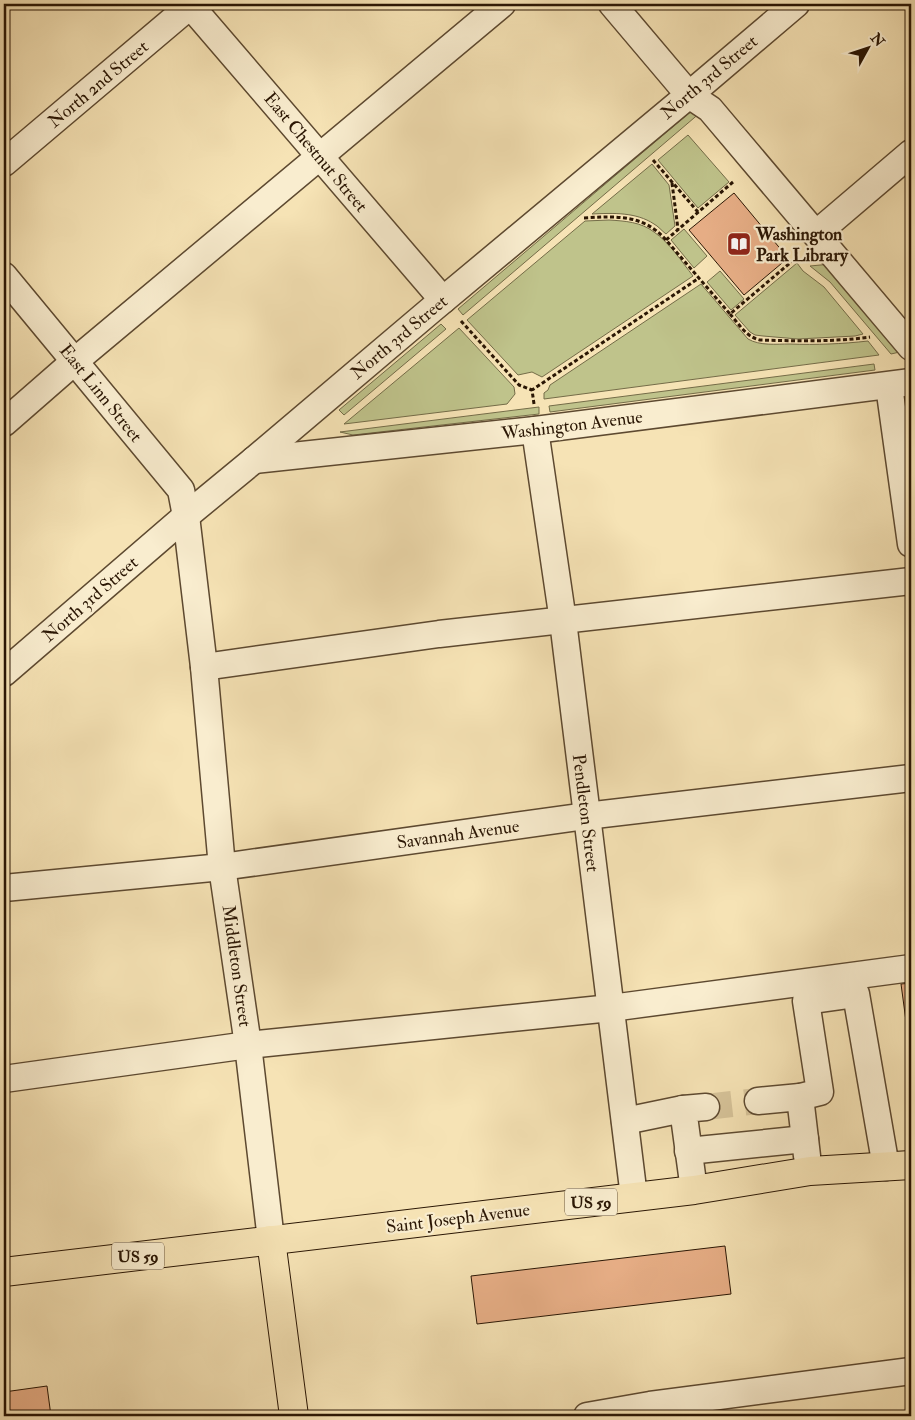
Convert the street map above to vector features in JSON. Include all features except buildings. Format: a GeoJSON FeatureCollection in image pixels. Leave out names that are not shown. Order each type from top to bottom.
{"type":"FeatureCollection","features":[{"type":"Feature","properties":{"kind":"main road","name":"Saint Joseph Avenue"},"geometry":{"type":"LineString","coordinates":[[4,1272],[694,1190],[810,1172],[898,1166]]}},
{"type":"Feature","properties":{"kind":"main road","name":"Middleton Street"},"geometry":{"type":"LineString","coordinates":[[271,1240],[294,1416]]}},
{"type":"Feature","properties":{"kind":"street","name":"East Chestnut Street"},"geometry":{"type":"LineString","coordinates":[[191,4],[443,300]]}},
{"type":"Feature","properties":{"kind":"street","name":"North 2nd Street"},"geometry":{"type":"LineString","coordinates":[[4,163],[191,4]]}},
{"type":"Feature","properties":{"kind":"street"},"geometry":{"type":"LineString","coordinates":[[4,423],[75,361],[502,4]]}},
{"type":"Feature","properties":{"kind":"street"},"geometry":{"type":"LineString","coordinates":[[612,4],[689,95],[710,109],[911,347]]}},
{"type":"Feature","properties":{"kind":"street","name":"North 3rd Street"},"geometry":{"type":"LineString","coordinates":[[4,673],[186,516],[796,4]]}},
{"type":"Feature","properties":{"kind":"street"},"geometry":{"type":"LineString","coordinates":[[816,234],[911,154]]}},
{"type":"Feature","properties":{"kind":"street","name":"East Linn Street"},"geometry":{"type":"LineString","coordinates":[[4,276],[181,490],[186,516]]}},
{"type":"Feature","properties":{"kind":"street"},"geometry":{"type":"LineString","coordinates":[[900,384],[911,544]]}},
{"type":"Feature","properties":{"kind":"street","name":"Washington Avenue"},"geometry":{"type":"LineString","coordinates":[[254,460],[535,430],[900,384]]}},
{"type":"Feature","properties":{"kind":"street","name":"Pendleton Street"},"geometry":{"type":"LineString","coordinates":[[535,430],[563,621],[634,1197]]}},
{"type":"Feature","properties":{"kind":"street","name":"Middleton Street"},"geometry":{"type":"LineString","coordinates":[[186,516],[204,667],[222,867],[248,1045],[271,1240]]}},
{"type":"Feature","properties":{"kind":"street"},"geometry":{"type":"LineString","coordinates":[[204,667],[439,634],[911,581]]}},
{"type":"Feature","properties":{"kind":"street","name":"Savannah Avenue"},"geometry":{"type":"LineString","coordinates":[[4,888],[222,867],[586,816],[911,778]]}},
{"type":"Feature","properties":{"kind":"street"},"geometry":{"type":"LineString","coordinates":[[4,1079],[248,1045],[611,1008],[911,968]]}},
{"type":"Feature","properties":{"kind":"street"},"geometry":{"type":"LineString","coordinates":[[758,1100],[800,1097],[820,1092],[806,1001],[856,994],[898,1166]]}},
{"type":"Feature","properties":{"kind":"street"},"geometry":{"type":"LineString","coordinates":[[800,1097],[810,1172]]}},
{"type":"Feature","properties":{"kind":"street"},"geometry":{"type":"LineString","coordinates":[[625,1121],[694,1108],[688,1151],[694,1190]]}},
{"type":"Feature","properties":{"kind":"street"},"geometry":{"type":"LineString","coordinates":[[688,1151],[805,1139]]}},
{"type":"Feature","properties":{"kind":"street"},"geometry":{"type":"LineString","coordinates":[[587,1416],[650,1405],[911,1371]]}},
{"type":"Feature","properties":{"kind":"path"},"geometry":{"type":"LineString","coordinates":[[653,160],[698,212]]}},
{"type":"Feature","properties":{"kind":"path"},"geometry":{"type":"LineString","coordinates":[[672,182],[678,229]]}},
{"type":"Feature","properties":{"kind":"path"},"geometry":{"type":"LineString","coordinates":[[666,240],[733,182]]}},
{"type":"Feature","properties":{"kind":"path"},"geometry":{"type":"LineString","coordinates":[[584,218],[609,216],[628,218],[653,227],[753,339],[803,341],[870,337]]}},
{"type":"Feature","properties":{"kind":"path"},"geometry":{"type":"LineString","coordinates":[[730,314],[797,258]]}},
{"type":"Feature","properties":{"kind":"path"},"geometry":{"type":"LineString","coordinates":[[532,390],[699,278]]}},
{"type":"Feature","properties":{"kind":"path"},"geometry":{"type":"LineString","coordinates":[[461,322],[519,385],[532,390]]}},
{"type":"Feature","properties":{"kind":"path"},"geometry":{"type":"LineString","coordinates":[[532,390],[534,404]]}},
{"type":"Feature","properties":{"kind":"green space"},"geometry":{"type":"Polygon","coordinates":[[[694,111],[701,112],[463,315],[458,309],[689,113],[694,111]]]}},
{"type":"Feature","properties":{"kind":"green space"},"geometry":{"type":"Polygon","coordinates":[[[688,135],[729,182],[698,208],[658,160],[688,135]]]}},
{"type":"Feature","properties":{"kind":"green space"},"geometry":{"type":"Polygon","coordinates":[[[652,164],[669,185],[675,226],[666,234],[656,225],[640,217],[592,214],[652,164]]]}},
{"type":"Feature","properties":{"kind":"green space"},"geometry":{"type":"Polygon","coordinates":[[[609,220],[644,226],[660,236],[693,276],[542,377],[532,372],[518,375],[467,320],[585,221],[609,220]]]}},
{"type":"Feature","properties":{"kind":"green space"},"geometry":{"type":"Polygon","coordinates":[[[684,229],[707,256],[694,268],[671,240],[684,229]]]}},
{"type":"Feature","properties":{"kind":"green space"},"geometry":{"type":"Polygon","coordinates":[[[797,263],[803,271],[824,287],[863,334],[798,339],[755,335],[750,332],[735,315],[797,263]]]}},
{"type":"Feature","properties":{"kind":"green space"},"geometry":{"type":"Polygon","coordinates":[[[831,264],[904,351],[891,354],[830,282],[810,266],[831,264]]]}},
{"type":"Feature","properties":{"kind":"green space"},"geometry":{"type":"Polygon","coordinates":[[[720,271],[744,299],[731,310],[707,282],[720,271]]]}},
{"type":"Feature","properties":{"kind":"green space"},"geometry":{"type":"Polygon","coordinates":[[[701,284],[748,339],[758,343],[839,344],[868,341],[879,355],[544,399],[544,393],[550,385],[701,284]]]}},
{"type":"Feature","properties":{"kind":"green space"},"geometry":{"type":"Polygon","coordinates":[[[441,324],[446,329],[344,415],[339,410],[441,324]]]}},
{"type":"Feature","properties":{"kind":"green space"},"geometry":{"type":"Polygon","coordinates":[[[459,328],[514,387],[515,394],[507,404],[344,424],[459,328]]]}},
{"type":"Feature","properties":{"kind":"green space"},"geometry":{"type":"Polygon","coordinates":[[[874,364],[875,370],[550,412],[549,406],[874,364]]]}},
{"type":"Feature","properties":{"kind":"green space"},"geometry":{"type":"Polygon","coordinates":[[[539,407],[539,414],[353,435],[340,432],[539,407]]]}},
{"type":"Feature","properties":{"kind":"tunnel"},"geometry":{"type":"LineString","coordinates":[[706,1107],[758,1101]]}},
{"type":"Feature","properties":{"kind":"place","name":"Washington Park Library"},"geometry":{"type":"Point","coordinates":[739,244]}}]}
